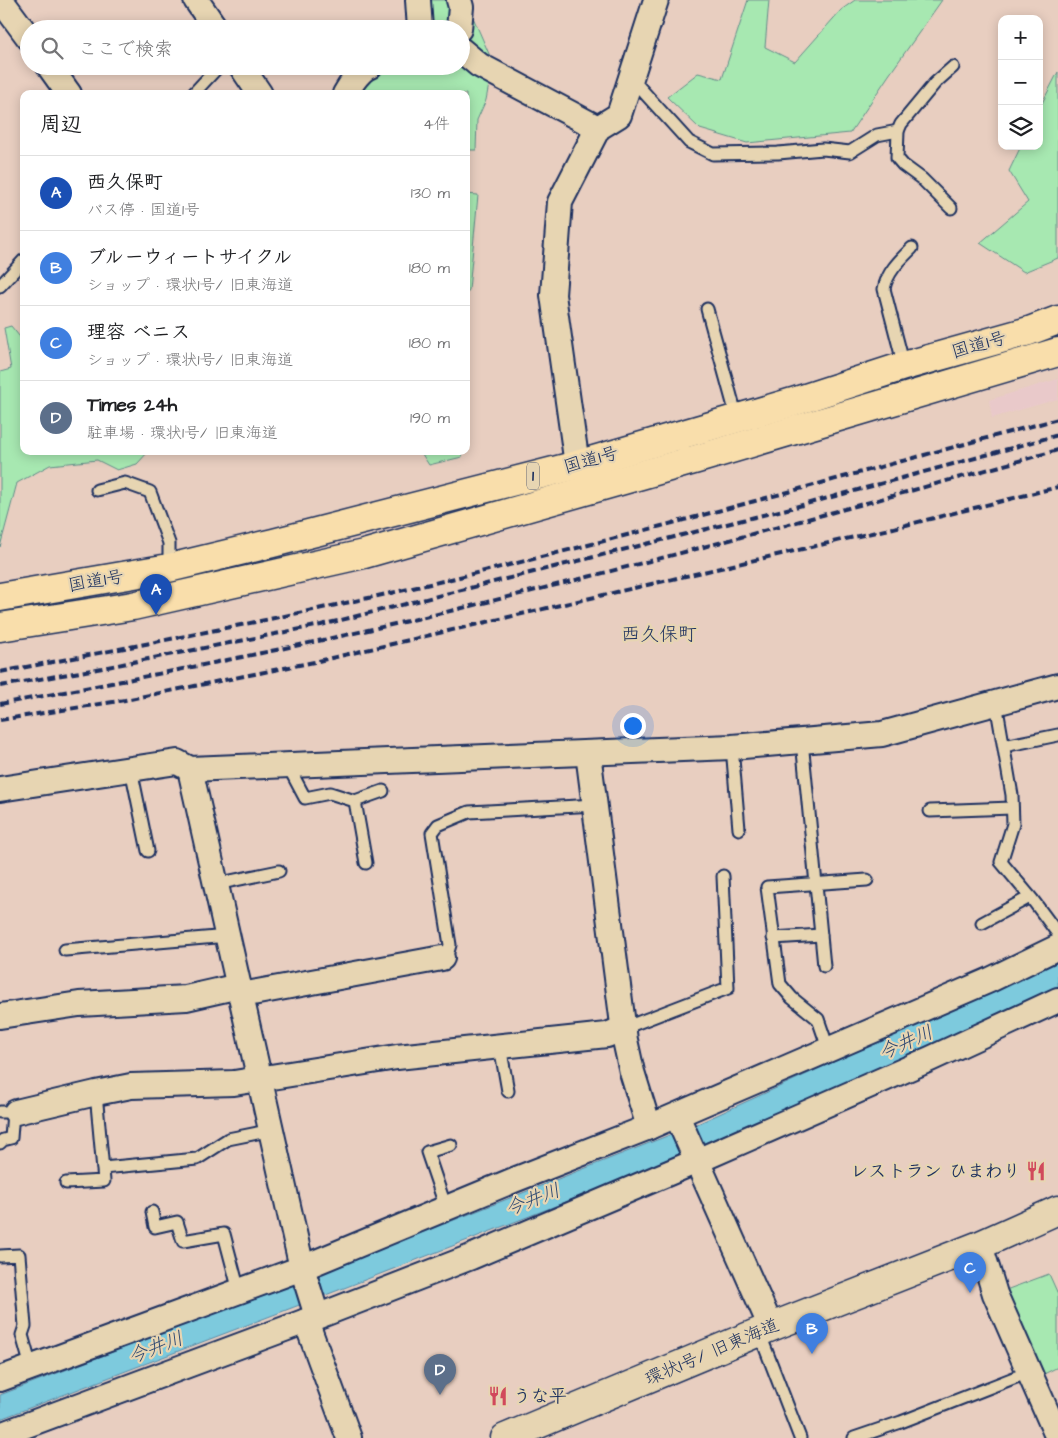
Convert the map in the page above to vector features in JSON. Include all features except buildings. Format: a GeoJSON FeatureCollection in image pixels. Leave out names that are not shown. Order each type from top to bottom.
{"type":"FeatureCollection","features":[{"type":"Feature","properties":{"kind":"highway","name":"国道1号"},"geometry":{"type":"LineString","coordinates":[[0,597],[169,568],[577,464],[793,402],[904,366],[1029,331],[1058,320]]}},
{"type":"Feature","properties":{"kind":"highway","name":"国道1号"},"geometry":{"type":"LineString","coordinates":[[0,627],[133,606],[364,554],[697,459],[1058,352]]}},
{"type":"Feature","properties":{"kind":"street"},"geometry":{"type":"LineString","coordinates":[[196,0],[210,20]]}},
{"type":"Feature","properties":{"kind":"street"},"geometry":{"type":"LineString","coordinates":[[418,0],[419,20]]}},
{"type":"Feature","properties":{"kind":"street"},"geometry":{"type":"LineString","coordinates":[[459,0],[461,7],[460,20]]}},
{"type":"Feature","properties":{"kind":"street"},"geometry":{"type":"LineString","coordinates":[[577,464],[553,295],[560,202],[598,128],[619,115],[656,0]]}},
{"type":"Feature","properties":{"kind":"street"},"geometry":{"type":"LineString","coordinates":[[6,6],[20,25]]}},
{"type":"Feature","properties":{"kind":"street"},"geometry":{"type":"LineString","coordinates":[[470,58],[478,65],[598,128]]}},
{"type":"Feature","properties":{"kind":"street"},"geometry":{"type":"LineString","coordinates":[[55,75],[66,90]]}},
{"type":"Feature","properties":{"kind":"street"},"geometry":{"type":"LineString","coordinates":[[247,75],[257,90]]}},
{"type":"Feature","properties":{"kind":"street"},"geometry":{"type":"LineString","coordinates":[[347,90],[358,75]]}},
{"type":"Feature","properties":{"kind":"street"},"geometry":{"type":"LineString","coordinates":[[0,788],[177,762],[190,769],[288,766],[732,747],[882,734],[1058,686]]}},
{"type":"Feature","properties":{"kind":"street"},"geometry":{"type":"LineString","coordinates":[[588,753],[624,1028],[632,1072],[649,1127]]}},
{"type":"Feature","properties":{"kind":"street"},"geometry":{"type":"LineString","coordinates":[[190,769],[272,1130],[311,1319],[349,1438]]}},
{"type":"Feature","properties":{"kind":"street"},"geometry":{"type":"LineString","coordinates":[[0,1379],[302,1268],[523,1176],[677,1116],[990,980],[1058,947]]}},
{"type":"Feature","properties":{"kind":"street"},"geometry":{"type":"LineString","coordinates":[[0,1016],[78,1004],[186,998],[240,991],[442,958]]}},
{"type":"Feature","properties":{"kind":"street"},"geometry":{"type":"LineString","coordinates":[[0,1435],[471,1257],[930,1059],[1058,1000]]}},
{"type":"Feature","properties":{"kind":"street"},"geometry":{"type":"LineString","coordinates":[[9,1112],[131,1086],[234,1083],[397,1057],[607,1035],[624,1028]]}},
{"type":"Feature","properties":{"kind":"street"},"geometry":{"type":"LineString","coordinates":[[677,1116],[765,1329]]}},
{"type":"Feature","properties":{"kind":"street","name":"環状1号/ 旧東海道"},"geometry":{"type":"LineString","coordinates":[[505,1438],[765,1329],[980,1245],[1058,1210]]}},
{"type":"Feature","properties":{"kind":"street"},"geometry":{"type":"LineString","coordinates":[[980,1245],[995,1294],[1055,1437]]}},
{"type":"Feature","properties":{"kind":"lane"},"geometry":{"type":"LineString","coordinates":[[951,208],[922,179],[903,165],[897,158],[898,131],[901,124],[935,83],[953,67]]}},
{"type":"Feature","properties":{"kind":"lane"},"geometry":{"type":"LineString","coordinates":[[197,90],[211,75]]}},
{"type":"Feature","properties":{"kind":"lane"},"geometry":{"type":"LineString","coordinates":[[631,78],[689,142],[713,154],[778,153],[822,149],[850,152],[877,135],[898,131]]}},
{"type":"Feature","properties":{"kind":"lane"},"geometry":{"type":"LineString","coordinates":[[904,366],[884,288],[886,280],[898,262],[912,248]]}},
{"type":"Feature","properties":{"kind":"lane"},"geometry":{"type":"LineString","coordinates":[[0,286],[20,264]]}},
{"type":"Feature","properties":{"kind":"lane"},"geometry":{"type":"LineString","coordinates":[[707,309],[737,418]]}},
{"type":"Feature","properties":{"kind":"lane"},"geometry":{"type":"LineString","coordinates":[[97,490],[125,483],[150,492],[169,542],[169,568]]}},
{"type":"Feature","properties":{"kind":"lane"},"geometry":{"type":"LineString","coordinates":[[996,703],[1012,795],[1013,824],[1001,862],[1058,934]]}},
{"type":"Feature","properties":{"kind":"lane"},"geometry":{"type":"LineString","coordinates":[[1004,746],[1058,735]]}},
{"type":"Feature","properties":{"kind":"lane"},"geometry":{"type":"LineString","coordinates":[[802,741],[824,966]]}},
{"type":"Feature","properties":{"kind":"lane"},"geometry":{"type":"LineString","coordinates":[[732,747],[739,829]]}},
{"type":"Feature","properties":{"kind":"lane"},"geometry":{"type":"LineString","coordinates":[[288,766],[305,798],[330,793],[355,801],[383,791]]}},
{"type":"Feature","properties":{"kind":"lane"},"geometry":{"type":"LineString","coordinates":[[131,769],[148,852]]}},
{"type":"Feature","properties":{"kind":"lane"},"geometry":{"type":"LineString","coordinates":[[355,801],[366,863]]}},
{"type":"Feature","properties":{"kind":"lane"},"geometry":{"type":"LineString","coordinates":[[442,958],[448,952],[450,945],[432,833],[438,825],[469,812],[595,805]]}},
{"type":"Feature","properties":{"kind":"lane"},"geometry":{"type":"LineString","coordinates":[[930,811],[1012,808]]}},
{"type":"Feature","properties":{"kind":"lane"},"geometry":{"type":"LineString","coordinates":[[216,884],[280,871]]}},
{"type":"Feature","properties":{"kind":"lane"},"geometry":{"type":"LineString","coordinates":[[624,1028],[728,988],[723,876]]}},
{"type":"Feature","properties":{"kind":"lane"},"geometry":{"type":"LineString","coordinates":[[829,1051],[818,1019],[792,998],[780,984],[768,887],[867,880]]}},
{"type":"Feature","properties":{"kind":"lane"},"geometry":{"type":"LineString","coordinates":[[982,923],[1030,897]]}},
{"type":"Feature","properties":{"kind":"lane"},"geometry":{"type":"LineString","coordinates":[[773,938],[821,935]]}},
{"type":"Feature","properties":{"kind":"lane"},"geometry":{"type":"LineString","coordinates":[[65,950],[228,936]]}},
{"type":"Feature","properties":{"kind":"lane"},"geometry":{"type":"LineString","coordinates":[[500,1046],[508,1090]]}},
{"type":"Feature","properties":{"kind":"lane"},"geometry":{"type":"LineString","coordinates":[[66,1184],[104,1181],[96,1093]]}},
{"type":"Feature","properties":{"kind":"lane"},"geometry":{"type":"LineString","coordinates":[[0,1143],[2,1140],[11,1138],[9,1112]]}},
{"type":"Feature","properties":{"kind":"lane"},"geometry":{"type":"LineString","coordinates":[[103,1168],[197,1159],[228,1139],[272,1130]]}},
{"type":"Feature","properties":{"kind":"lane"},"geometry":{"type":"LineString","coordinates":[[446,1208],[427,1152],[451,1145]]}},
{"type":"Feature","properties":{"kind":"lane"},"geometry":{"type":"LineString","coordinates":[[152,1212],[155,1227],[177,1222],[183,1241],[224,1234],[239,1291]]}},
{"type":"Feature","properties":{"kind":"lane"},"geometry":{"type":"LineString","coordinates":[[0,1256],[19,1255],[25,1326],[22,1335],[31,1367]]}},
{"type":"Feature","properties":{"kind":"lane"},"geometry":{"type":"LineString","coordinates":[[765,1329],[800,1438]]}},
{"type":"Feature","properties":{"kind":"lane"},"geometry":{"type":"LineString","coordinates":[[854,1438],[901,1422],[1029,1372]]}},
{"type":"Feature","properties":{"kind":"shaded area"},"geometry":{"type":"Polygon","coordinates":[[[1058,379],[1058,399],[992,418],[989,400],[1058,379]]]}},
{"type":"Feature","properties":{"kind":"green space"},"geometry":{"type":"Polygon","coordinates":[[[428,0],[450,0],[472,15],[493,63],[486,100],[477,120],[476,150],[470,150],[470,90],[360,90],[377,75],[470,75],[470,20],[429,20],[428,0]]]}},
{"type":"Feature","properties":{"kind":"green space"},"geometry":{"type":"Polygon","coordinates":[[[748,0],[769,0],[765,47],[795,62],[841,10],[855,0],[942,0],[850,133],[747,143],[700,129],[667,97],[698,73],[722,79],[748,0]]]}},
{"type":"Feature","properties":{"kind":"green space"},"geometry":{"type":"Polygon","coordinates":[[[1058,72],[1058,258],[1024,272],[980,243],[1028,202],[1009,171],[1019,150],[1043,150],[1043,101],[1058,72]]]}},
{"type":"Feature","properties":{"kind":"green space"},"geometry":{"type":"Polygon","coordinates":[[[470,194],[478,195],[470,279],[470,194]]]}},
{"type":"Feature","properties":{"kind":"green space"},"geometry":{"type":"Polygon","coordinates":[[[11,326],[20,337],[20,455],[145,455],[137,464],[117,470],[97,460],[50,465],[17,483],[0,547],[0,372],[11,369],[4,328],[11,326]]]}},
{"type":"Feature","properties":{"kind":"green space"},"geometry":{"type":"Polygon","coordinates":[[[423,455],[462,455],[462,457],[429,465],[423,455]]]}},
{"type":"Feature","properties":{"kind":"green space"},"geometry":{"type":"Polygon","coordinates":[[[1049,1274],[1058,1294],[1058,1367],[1032,1380],[995,1294],[1049,1274]]]}},
{"type":"Feature","properties":{"kind":"water","name":"今井川"},"geometry":{"type":"Polygon","coordinates":[[[1058,960],[1058,988],[718,1143],[0,1419],[0,1395],[335,1267],[695,1125],[1058,960]]]}},
{"type":"Feature","properties":{"kind":"railway"},"geometry":{"type":"LineString","coordinates":[[0,672],[293,614],[475,573],[642,531],[1058,419]]}},
{"type":"Feature","properties":{"kind":"railway"},"geometry":{"type":"LineString","coordinates":[[0,686],[321,625],[795,507],[1058,435]]}},
{"type":"Feature","properties":{"kind":"railway"},"geometry":{"type":"LineString","coordinates":[[0,704],[242,657],[471,606],[723,542],[1058,450]]}},
{"type":"Feature","properties":{"kind":"railway"},"geometry":{"type":"LineString","coordinates":[[0,720],[125,700],[314,662],[902,526],[1058,487]]}},
{"type":"Feature","properties":{"kind":"place","name":"西久保町"},"geometry":{"type":"Point","coordinates":[156,615]}},
{"type":"Feature","properties":{"kind":"place","name":"レストラン ひまわり"},"geometry":{"type":"Point","coordinates":[1036,1171]}},
{"type":"Feature","properties":{"kind":"place","name":"理容 ベニス"},"geometry":{"type":"Point","coordinates":[970,1293]}},
{"type":"Feature","properties":{"kind":"place","name":"ブルーウィートサイクル"},"geometry":{"type":"Point","coordinates":[812,1354]}},
{"type":"Feature","properties":{"kind":"place","name":"Times 24h"},"geometry":{"type":"Point","coordinates":[440,1395]}},
{"type":"Feature","properties":{"kind":"place","name":"うな平"},"geometry":{"type":"Point","coordinates":[498,1396]}},
{"type":"Feature","properties":{"kind":"district","name":"西久保町"},"geometry":{"type":"Point","coordinates":[659,634]}}]}
